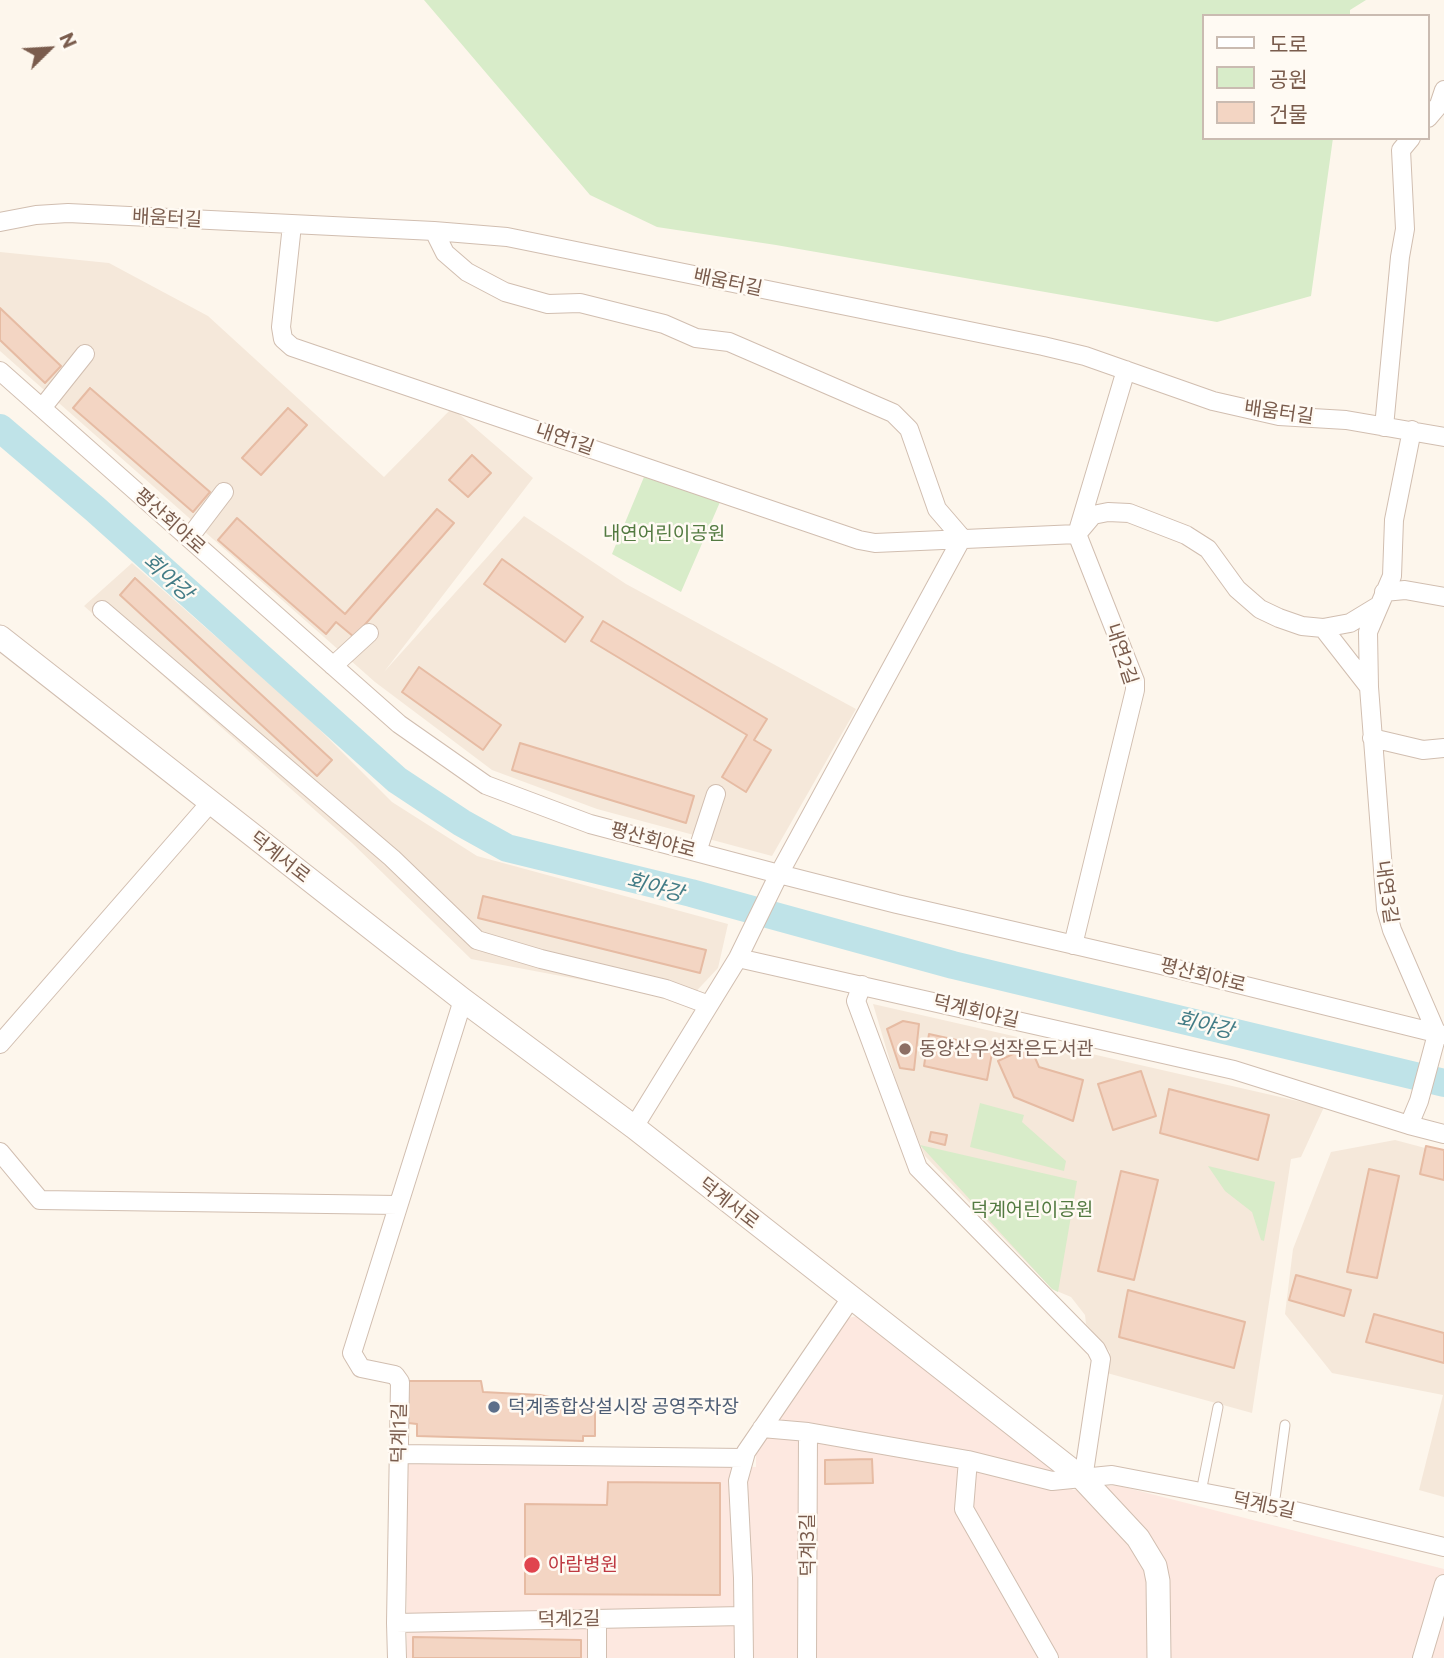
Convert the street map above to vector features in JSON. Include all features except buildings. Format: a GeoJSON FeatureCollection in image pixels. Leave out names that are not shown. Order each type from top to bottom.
{"type":"FeatureCollection","features":[{"type":"Feature","properties":{"kind":"street"},"geometry":{"type":"LineString","coordinates":[[1430,116],[1439,106],[1444,90]]}},
{"type":"Feature","properties":{"kind":"street"},"geometry":{"type":"LineString","coordinates":[[1384,427],[1405,229],[1401,150],[1409,140]]}},
{"type":"Feature","properties":{"kind":"street","name":"배움터길"},"geometry":{"type":"LineString","coordinates":[[0,222],[36,215],[68,213],[507,237],[1043,346],[1126,370],[1213,401],[1279,416],[1346,420],[1444,437]]}},
{"type":"Feature","properties":{"kind":"street","name":"내연1길"},"geometry":{"type":"LineString","coordinates":[[292,225],[281,327],[283,339],[292,346],[859,540],[875,543],[1077,534]]}},
{"type":"Feature","properties":{"kind":"street"},"geometry":{"type":"LineString","coordinates":[[434,231],[445,253],[467,272],[505,292],[548,304],[580,303],[664,324],[696,338],[729,342],[893,413],[909,429],[937,509],[962,538],[779,874],[742,950],[634,1127]]}},
{"type":"Feature","properties":{"kind":"street"},"geometry":{"type":"LineString","coordinates":[[42,408],[85,354]]}},
{"type":"Feature","properties":{"kind":"street"},"geometry":{"type":"LineString","coordinates":[[1077,534],[1126,370]]}},
{"type":"Feature","properties":{"kind":"street","name":"평산회야로"},"geometry":{"type":"LineString","coordinates":[[0,371],[399,724],[486,785],[590,824],[1438,1040]]}},
{"type":"Feature","properties":{"kind":"street","name":"내연3길"},"geometry":{"type":"LineString","coordinates":[[1412,430],[1394,520],[1392,576],[1368,632],[1369,687],[1386,909],[1392,930],[1438,1040]]}},
{"type":"Feature","properties":{"kind":"street"},"geometry":{"type":"LineString","coordinates":[[189,538],[224,492]]}},
{"type":"Feature","properties":{"kind":"street"},"geometry":{"type":"LineString","coordinates":[[1077,534],[1093,515],[1108,512],[1129,513],[1166,527],[1208,549],[1237,589],[1260,609],[1302,626],[1323,628],[1350,622],[1381,599],[1405,590],[1444,597]]}},
{"type":"Feature","properties":{"kind":"street","name":"내연2길"},"geometry":{"type":"LineString","coordinates":[[1073,945],[1135,690],[1135,681],[1077,534]]}},
{"type":"Feature","properties":{"kind":"street"},"geometry":{"type":"LineString","coordinates":[[102,610],[392,858],[477,940],[541,959],[666,989],[709,1005]]}},
{"type":"Feature","properties":{"kind":"street"},"geometry":{"type":"LineString","coordinates":[[1323,628],[1369,687]]}},
{"type":"Feature","properties":{"kind":"street"},"geometry":{"type":"LineString","coordinates":[[333,666],[369,633]]}},
{"type":"Feature","properties":{"kind":"street","name":"덕계서로"},"geometry":{"type":"LineString","coordinates":[[0,636],[463,1000],[634,1127],[1083,1479],[1139,1538],[1155,1566],[1158,1581],[1158,1658]]}},
{"type":"Feature","properties":{"kind":"street"},"geometry":{"type":"LineString","coordinates":[[1372,738],[1423,750],[1444,748]]}},
{"type":"Feature","properties":{"kind":"street"},"geometry":{"type":"LineString","coordinates":[[697,852],[716,794]]}},
{"type":"Feature","properties":{"kind":"street"},"geometry":{"type":"LineString","coordinates":[[0,1044],[210,803]]}},
{"type":"Feature","properties":{"kind":"street","name":"덕계회야길"},"geometry":{"type":"LineString","coordinates":[[742,950],[862,985],[1234,1069],[1444,1134]]}},
{"type":"Feature","properties":{"kind":"street"},"geometry":{"type":"LineString","coordinates":[[762,1428],[808,1432],[968,1460],[1052,1481],[1083,1479],[1101,1359],[1096,1349],[918,1168],[856,1001],[862,985]]}},
{"type":"Feature","properties":{"kind":"street","name":"덕계1길"},"geometry":{"type":"LineString","coordinates":[[397,1658],[400,1382],[395,1374],[361,1368],[352,1353],[463,1000]]}},
{"type":"Feature","properties":{"kind":"street"},"geometry":{"type":"LineString","coordinates":[[1409,1125],[1438,1040]]}},
{"type":"Feature","properties":{"kind":"street"},"geometry":{"type":"LineString","coordinates":[[0,1152],[40,1200],[398,1205]]}},
{"type":"Feature","properties":{"kind":"street"},"geometry":{"type":"LineString","coordinates":[[744,1658],[738,1481],[744,1458],[851,1298]]}},
{"type":"Feature","properties":{"kind":"street","name":"덕계3길"},"geometry":{"type":"LineString","coordinates":[[807,1658],[808,1432]]}},
{"type":"Feature","properties":{"kind":"street"},"geometry":{"type":"LineString","coordinates":[[398,1454],[744,1458]]}},
{"type":"Feature","properties":{"kind":"street"},"geometry":{"type":"LineString","coordinates":[[968,1460],[964,1509],[1049,1658]]}},
{"type":"Feature","properties":{"kind":"street","name":"덕계5길"},"geometry":{"type":"LineString","coordinates":[[1083,1479],[1112,1475],[1273,1506],[1444,1547]]}},
{"type":"Feature","properties":{"kind":"street"},"geometry":{"type":"LineString","coordinates":[[1422,1658],[1444,1584]]}},
{"type":"Feature","properties":{"kind":"street","name":"덕계2길"},"geometry":{"type":"LineString","coordinates":[[396,1623],[743,1616]]}},
{"type":"Feature","properties":{"kind":"street"},"geometry":{"type":"LineString","coordinates":[[597,1619],[597,1658]]}},
{"type":"Feature","properties":{"kind":"lane"},"geometry":{"type":"LineString","coordinates":[[1201,1492],[1218,1407]]}},
{"type":"Feature","properties":{"kind":"lane"},"geometry":{"type":"LineString","coordinates":[[1273,1506],[1285,1425]]}},
{"type":"Feature","properties":{"kind":"shaded area"},"geometry":{"type":"Polygon","coordinates":[[[0,252],[109,263],[208,316],[384,477],[452,408],[533,478],[384,672],[524,516],[626,584],[856,709],[772,856],[597,809],[492,770],[375,682],[0,351],[0,252]]]}},
{"type":"Feature","properties":{"kind":"shaded area"},"geometry":{"type":"Polygon","coordinates":[[[132,563],[305,715],[392,802],[477,856],[728,924],[718,968],[688,1000],[471,959],[351,842],[84,606],[132,563]]]}},
{"type":"Feature","properties":{"kind":"shaded area"},"geometry":{"type":"Polygon","coordinates":[[[873,1004],[1324,1107],[1301,1157],[1291,1159],[1252,1413],[1107,1373],[1110,1352],[1086,1324],[1085,1315],[1071,1297],[1052,1289],[925,1156],[901,1098],[873,1004]]]}},
{"type":"Feature","properties":{"kind":"shaded area"},"geometry":{"type":"Polygon","coordinates":[[[1395,1140],[1444,1153],[1444,1497],[1419,1490],[1443,1395],[1332,1373],[1285,1314],[1293,1249],[1331,1152],[1395,1140]]]}},
{"type":"Feature","properties":{"kind":"shaded area"},"geometry":{"type":"Polygon","coordinates":[[[858,1316],[1045,1463],[1073,1490],[1116,1485],[1444,1569],[1444,1658],[407,1658],[406,1465],[412,1460],[756,1467],[756,1451],[847,1318],[858,1316]]]}},
{"type":"Feature","properties":{"kind":"green space"},"geometry":{"type":"Polygon","coordinates":[[[424,0],[1366,0],[1350,10],[1350,14],[1202,14],[1202,140],[1333,140],[1311,296],[1217,322],[776,245],[657,227],[590,195],[424,0]]]}},
{"type":"Feature","properties":{"kind":"green space","name":"내연어린이공원"},"geometry":{"type":"Polygon","coordinates":[[[644,477],[720,502],[681,592],[612,554],[644,477]]]}},
{"type":"Feature","properties":{"kind":"green space"},"geometry":{"type":"Polygon","coordinates":[[[980,1103],[1024,1115],[1022,1122],[1066,1161],[1064,1171],[970,1147],[980,1103]]]}},
{"type":"Feature","properties":{"kind":"green space","name":"덕계어린이공원"},"geometry":{"type":"Polygon","coordinates":[[[920,1145],[1077,1181],[1058,1292],[1052,1289],[920,1145]]]}},
{"type":"Feature","properties":{"kind":"green space"},"geometry":{"type":"Polygon","coordinates":[[[1208,1166],[1275,1182],[1264,1241],[1261,1240],[1252,1212],[1225,1191],[1208,1166]]]}},
{"type":"Feature","properties":{"kind":"waterway","name":"회야강"},"geometry":{"type":"LineString","coordinates":[[0,428],[95,509],[397,780],[462,823],[507,848],[691,893],[953,965],[1444,1083]]}},
{"type":"Feature","properties":{"kind":"place","name":"동양산우성작은도서관"},"geometry":{"type":"Point","coordinates":[905,1049]}},
{"type":"Feature","properties":{"kind":"place","name":"덕계종합상설시장 공영주차장"},"geometry":{"type":"Point","coordinates":[494,1407]}},
{"type":"Feature","properties":{"kind":"place","name":"아람병원"},"geometry":{"type":"Point","coordinates":[532,1565]}}]}
